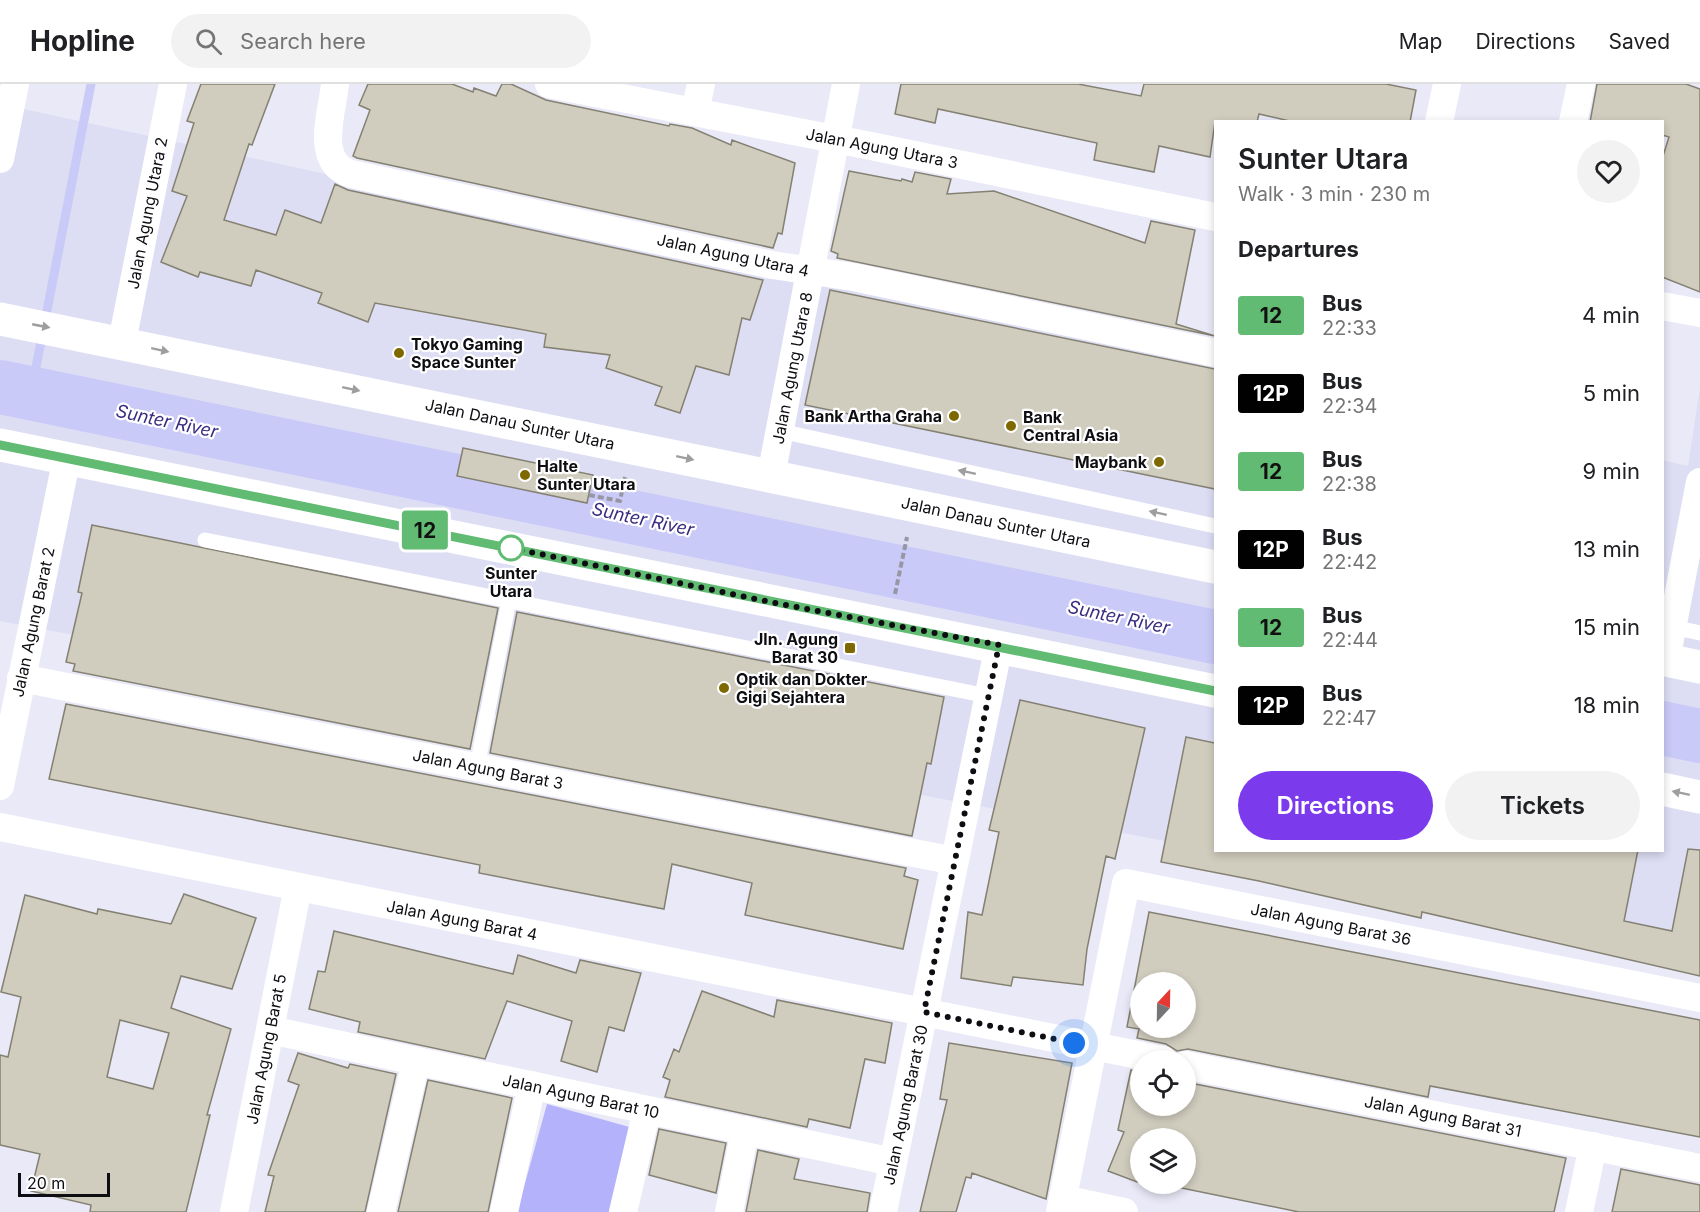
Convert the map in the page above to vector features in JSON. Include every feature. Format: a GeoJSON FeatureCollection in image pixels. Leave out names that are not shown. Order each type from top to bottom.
{"type":"FeatureCollection","features":[{"type":"Feature","properties":{"kind":"main road","name":"Jalan Danau Sunter Utara"},"geometry":{"type":"LineString","coordinates":[[0,319],[122,342],[1214,567]]}},
{"type":"Feature","properties":{"kind":"main road"},"geometry":{"type":"LineString","coordinates":[[0,445],[780,604],[999,645],[1214,691]]}},
{"type":"Feature","properties":{"kind":"main road"},"geometry":{"type":"LineString","coordinates":[[1664,659],[1700,666]]}},
{"type":"Feature","properties":{"kind":"main road"},"geometry":{"type":"LineString","coordinates":[[1664,789],[1700,797]]}},
{"type":"Feature","properties":{"kind":"street"},"geometry":{"type":"LineString","coordinates":[[0,159],[15,84]]}},
{"type":"Feature","properties":{"kind":"street","name":"Jalan Agung Utara 2"},"geometry":{"type":"LineString","coordinates":[[122,342],[173,84]]}},
{"type":"Feature","properties":{"kind":"street","name":"Jalan Agung Utara 4"},"geometry":{"type":"LineString","coordinates":[[335,84],[327,148],[331,160],[339,170],[810,272],[853,277],[1214,354]]}},
{"type":"Feature","properties":{"kind":"street","name":"Jalan Agung Utara 3"},"geometry":{"type":"LineString","coordinates":[[549,84],[836,139],[1214,217]]}},
{"type":"Feature","properties":{"kind":"street"},"geometry":{"type":"LineString","coordinates":[[696,112],[701,84]]}},
{"type":"Feature","properties":{"kind":"street","name":"Jalan Agung Utara 8"},"geometry":{"type":"LineString","coordinates":[[771,476],[846,84]]}},
{"type":"Feature","properties":{"kind":"street"},"geometry":{"type":"LineString","coordinates":[[1439,120],[1447,84]]}},
{"type":"Feature","properties":{"kind":"street"},"geometry":{"type":"LineString","coordinates":[[1573,120],[1581,84]]}},
{"type":"Feature","properties":{"kind":"street"},"geometry":{"type":"LineString","coordinates":[[1664,306],[1700,313]]}},
{"type":"Feature","properties":{"kind":"street","name":"Jalan Agung Barat 2"},"geometry":{"type":"LineString","coordinates":[[0,786],[21,678],[57,455]]}},
{"type":"Feature","properties":{"kind":"street"},"geometry":{"type":"LineString","coordinates":[[1664,659],[1667,626],[1700,482]]}},
{"type":"Feature","properties":{"kind":"street","name":"Jalan Agung Barat 30"},"geometry":{"type":"LineString","coordinates":[[883,1212],[999,645]]}},
{"type":"Feature","properties":{"kind":"street","name":"Jalan Agung Barat 3"},"geometry":{"type":"LineString","coordinates":[[21,678],[955,861]]}},
{"type":"Feature","properties":{"kind":"street","name":"Jalan Agung Barat 4"},"geometry":{"type":"LineString","coordinates":[[0,827],[924,1012]]}},
{"type":"Feature","properties":{"kind":"street","name":"Jalan Agung Barat 36"},"geometry":{"type":"LineString","coordinates":[[1095,1047],[1126,883],[1700,998]]}},
{"type":"Feature","properties":{"kind":"street","name":"Jalan Agung Barat 5"},"geometry":{"type":"LineString","coordinates":[[234,1212],[298,887]]}},
{"type":"Feature","properties":{"kind":"street"},"geometry":{"type":"LineString","coordinates":[[924,1012],[1130,1054]]}},
{"type":"Feature","properties":{"kind":"street","name":"Jalan Agung Barat 10"},"geometry":{"type":"LineString","coordinates":[[270,1030],[893,1162]]}},
{"type":"Feature","properties":{"kind":"street"},"geometry":{"type":"LineString","coordinates":[[1095,1047],[1062,1206],[1124,1212]]}},
{"type":"Feature","properties":{"kind":"street"},"geometry":{"type":"LineString","coordinates":[[381,1212],[416,1061]]}},
{"type":"Feature","properties":{"kind":"street","name":"Jalan Agung Barat 31"},"geometry":{"type":"LineString","coordinates":[[1196,1067],[1700,1168]]}},
{"type":"Feature","properties":{"kind":"street"},"geometry":{"type":"LineString","coordinates":[[504,1212],[532,1085]]}},
{"type":"Feature","properties":{"kind":"street"},"geometry":{"type":"LineString","coordinates":[[623,1212],[647,1110]]}},
{"type":"Feature","properties":{"kind":"street"},"geometry":{"type":"LineString","coordinates":[[729,1212],[745,1130]]}},
{"type":"Feature","properties":{"kind":"street"},"geometry":{"type":"LineString","coordinates":[[1579,1212],[1593,1146]]}},
{"type":"Feature","properties":{"kind":"lane"},"geometry":{"type":"LineString","coordinates":[[780,431],[1214,526]]}},
{"type":"Feature","properties":{"kind":"lane"},"geometry":{"type":"LineString","coordinates":[[205,540],[988,696]]}},
{"type":"Feature","properties":{"kind":"lane"},"geometry":{"type":"LineString","coordinates":[[477,767],[509,600]]}},
{"type":"Feature","properties":{"kind":"lane"},"geometry":{"type":"LineString","coordinates":[[1667,626],[1700,633]]}},
{"type":"Feature","properties":{"kind":"path"},"geometry":{"type":"LineString","coordinates":[[589,495],[620,501],[626,471]]}},
{"type":"Feature","properties":{"kind":"path"},"geometry":{"type":"LineString","coordinates":[[894,597],[909,530]]}},
{"type":"Feature","properties":{"kind":"shaded area"},"geometry":{"type":"Polygon","coordinates":[[[0,104],[1214,365],[1214,850],[0,621],[0,104]]]}},
{"type":"Feature","properties":{"kind":"shaded area"},"geometry":{"type":"Polygon","coordinates":[[[1700,388],[1700,942],[1223,852],[1664,852],[1664,460],[1688,466],[1700,388]]]}},
{"type":"Feature","properties":{"kind":"shaded area"},"geometry":{"type":"Polygon","coordinates":[[[547,1104],[633,1128],[610,1212],[517,1212],[547,1104]]]}},
{"type":"Feature","properties":{"kind":"building"},"geometry":{"type":"Polygon","coordinates":[[[201,84],[275,84],[252,145],[249,144],[224,220],[276,235],[285,210],[321,223],[335,184],[348,190],[763,280],[750,320],[742,318],[729,375],[696,366],[680,413],[655,405],[662,387],[606,368],[610,355],[544,347],[546,334],[375,303],[368,322],[318,303],[322,293],[256,270],[251,286],[200,272],[198,277],[161,262],[187,196],[172,191],[194,123],[187,121],[201,84]]]}},
{"type":"Feature","properties":{"kind":"building"},"geometry":{"type":"Polygon","coordinates":[[[368,84],[452,84],[473,92],[474,88],[496,96],[502,84],[511,84],[546,100],[669,126],[670,124],[692,128],[731,145],[732,140],[795,163],[782,234],[778,233],[773,248],[357,158],[353,156],[370,110],[359,105],[368,84]]]}},
{"type":"Feature","properties":{"kind":"building"},"geometry":{"type":"Polygon","coordinates":[[[901,84],[1078,84],[1141,96],[1144,84],[1386,84],[1416,90],[1410,120],[1285,120],[1259,114],[1258,120],[1214,120],[1210,157],[1159,146],[1154,172],[1094,160],[1097,143],[938,109],[935,123],[895,114],[901,84]]]}},
{"type":"Feature","properties":{"kind":"building"},"geometry":{"type":"Polygon","coordinates":[[[1597,84],[1686,84],[1700,89],[1700,292],[1664,278],[1664,153],[1669,137],[1664,136],[1664,120],[1590,120],[1597,84]]]}},
{"type":"Feature","properties":{"kind":"building"},"geometry":{"type":"Polygon","coordinates":[[[849,171],[912,182],[915,172],[951,179],[947,194],[994,191],[1145,243],[1151,221],[1195,230],[1176,324],[1214,336],[837,258],[838,254],[831,251],[849,171]]]}},
{"type":"Feature","properties":{"kind":"building"},"geometry":{"type":"Polygon","coordinates":[[[830,290],[1214,369],[1214,489],[805,405],[830,290]]]}},
{"type":"Feature","properties":{"kind":"building","name":"Halte Sunter Utara"},"geometry":{"type":"Polygon","coordinates":[[[463,448],[593,475],[587,503],[457,476],[463,448]]]}},
{"type":"Feature","properties":{"kind":"building"},"geometry":{"type":"Polygon","coordinates":[[[92,525],[498,608],[470,749],[73,671],[75,664],[66,662],[82,593],[78,592],[92,525]]]}},
{"type":"Feature","properties":{"kind":"building"},"geometry":{"type":"Polygon","coordinates":[[[517,612],[944,697],[931,764],[927,763],[912,836],[490,753],[517,612]]]}},
{"type":"Feature","properties":{"kind":"building"},"geometry":{"type":"Polygon","coordinates":[[[1020,700],[1145,728],[1115,859],[1106,856],[1087,949],[1083,985],[1013,977],[1011,986],[961,978],[968,912],[982,915],[999,832],[989,830],[1020,700]]]}},
{"type":"Feature","properties":{"kind":"building"},"geometry":{"type":"Polygon","coordinates":[[[66,704],[906,868],[904,876],[918,880],[903,949],[745,915],[752,883],[672,864],[664,909],[479,873],[480,865],[49,779],[66,704]]]}},
{"type":"Feature","properties":{"kind":"building"},"geometry":{"type":"Polygon","coordinates":[[[1186,737],[1214,743],[1214,852],[1638,852],[1624,921],[1672,931],[1688,849],[1700,850],[1700,976],[1422,912],[1421,918],[1259,881],[1161,862],[1186,737]]]}},
{"type":"Feature","properties":{"kind":"building"},"geometry":{"type":"Polygon","coordinates":[[[184,894],[256,918],[232,989],[181,976],[171,1008],[231,1029],[207,1115],[210,1115],[186,1212],[90,1212],[91,1205],[31,1191],[40,1154],[0,1145],[0,1055],[8,1057],[21,997],[1,992],[25,895],[97,914],[98,909],[171,924],[184,894]],[[120,1020],[107,1077],[153,1089],[169,1033],[120,1020]]]}},
{"type":"Feature","properties":{"kind":"building"},"geometry":{"type":"Polygon","coordinates":[[[1149,912],[1700,1020],[1700,1137],[1430,1086],[1428,1097],[1196,1050],[1175,1050],[1166,1044],[1137,1038],[1196,1038],[1196,972],[1138,972],[1149,912]]]}},
{"type":"Feature","properties":{"kind":"building"},"geometry":{"type":"Polygon","coordinates":[[[334,931],[513,974],[518,955],[576,973],[580,960],[641,973],[624,1031],[609,1027],[597,1072],[561,1061],[572,1021],[507,1001],[485,1059],[358,1032],[360,1022],[309,1009],[318,971],[325,972],[334,931]]]}},
{"type":"Feature","properties":{"kind":"building"},"geometry":{"type":"Polygon","coordinates":[[[702,991],[774,1017],[777,1000],[892,1023],[885,1063],[865,1059],[850,1128],[809,1119],[807,1127],[665,1097],[670,1080],[663,1077],[674,1049],[679,1052],[702,991]]]}},
{"type":"Feature","properties":{"kind":"building"},"geometry":{"type":"Polygon","coordinates":[[[1130,1011],[1130,1028],[1127,1027],[1130,1011]]]}},
{"type":"Feature","properties":{"kind":"building"},"geometry":{"type":"Polygon","coordinates":[[[949,1043],[1072,1063],[1046,1199],[972,1173],[971,1178],[966,1177],[956,1212],[920,1212],[947,1100],[940,1099],[949,1043]]]}},
{"type":"Feature","properties":{"kind":"building"},"geometry":{"type":"Polygon","coordinates":[[[298,1053],[348,1068],[350,1064],[396,1074],[365,1212],[265,1212],[274,1176],[268,1175],[299,1085],[288,1081],[298,1053]]]}},
{"type":"Feature","properties":{"kind":"building"},"geometry":{"type":"Polygon","coordinates":[[[1130,1075],[1130,1116],[1196,1116],[1196,1084],[1566,1158],[1554,1212],[1299,1212],[1196,1191],[1196,1128],[1130,1128],[1130,1179],[1108,1171],[1124,1132],[1118,1130],[1130,1075]]]}},
{"type":"Feature","properties":{"kind":"building"},"geometry":{"type":"Polygon","coordinates":[[[428,1080],[512,1098],[488,1212],[398,1212],[428,1080]]]}},
{"type":"Feature","properties":{"kind":"building"},"geometry":{"type":"Polygon","coordinates":[[[659,1129],[726,1143],[716,1193],[649,1175],[659,1129]]]}},
{"type":"Feature","properties":{"kind":"building"},"geometry":{"type":"Polygon","coordinates":[[[758,1150],[799,1159],[794,1179],[870,1193],[867,1212],[746,1212],[758,1150]]]}},
{"type":"Feature","properties":{"kind":"building"},"geometry":{"type":"Polygon","coordinates":[[[1621,1169],[1700,1185],[1700,1212],[1612,1212],[1621,1169]]]}},
{"type":"Feature","properties":{"kind":"waterway"},"geometry":{"type":"LineString","coordinates":[[31,393],[91,84]]}},
{"type":"Feature","properties":{"kind":"waterway","name":"Sunter River"},"geometry":{"type":"LineString","coordinates":[[0,387],[1214,637]]}},
{"type":"Feature","properties":{"kind":"waterway","name":"Sunter River"},"geometry":{"type":"LineString","coordinates":[[1664,728],[1700,736]]}},
{"type":"Feature","properties":{"kind":"bus line","name":"12"},"geometry":{"type":"LineString","coordinates":[[0,445],[780,604],[999,645],[1214,691]]}},
{"type":"Feature","properties":{"kind":"place","name":"Tokyo Gaming Space Sunter"},"geometry":{"type":"Point","coordinates":[399,353]}},
{"type":"Feature","properties":{"kind":"place","name":"Bank Artha Graha"},"geometry":{"type":"Point","coordinates":[954,416]}},
{"type":"Feature","properties":{"kind":"place","name":"Bank Central Asia"},"geometry":{"type":"Point","coordinates":[1011,426]}},
{"type":"Feature","properties":{"kind":"place","name":"Maybank"},"geometry":{"type":"Point","coordinates":[1159,462]}},
{"type":"Feature","properties":{"kind":"place","name":"Halte Sunter Utara"},"geometry":{"type":"Point","coordinates":[525,475]}},
{"type":"Feature","properties":{"kind":"place","name":"Sunter Utara"},"geometry":{"type":"Point","coordinates":[511,548]}},
{"type":"Feature","properties":{"kind":"place","name":"Jln. Agung Barat 30"},"geometry":{"type":"Point","coordinates":[850,648]}},
{"type":"Feature","properties":{"kind":"place","name":"Optik dan Dokter Gigi Sejahtera"},"geometry":{"type":"Point","coordinates":[724,688]}},
{"type":"Feature","properties":{"kind":"route"},"geometry":{"type":"LineString","coordinates":[[511,548],[780,604],[999,645],[924,1012],[1074,1043]]}}]}
